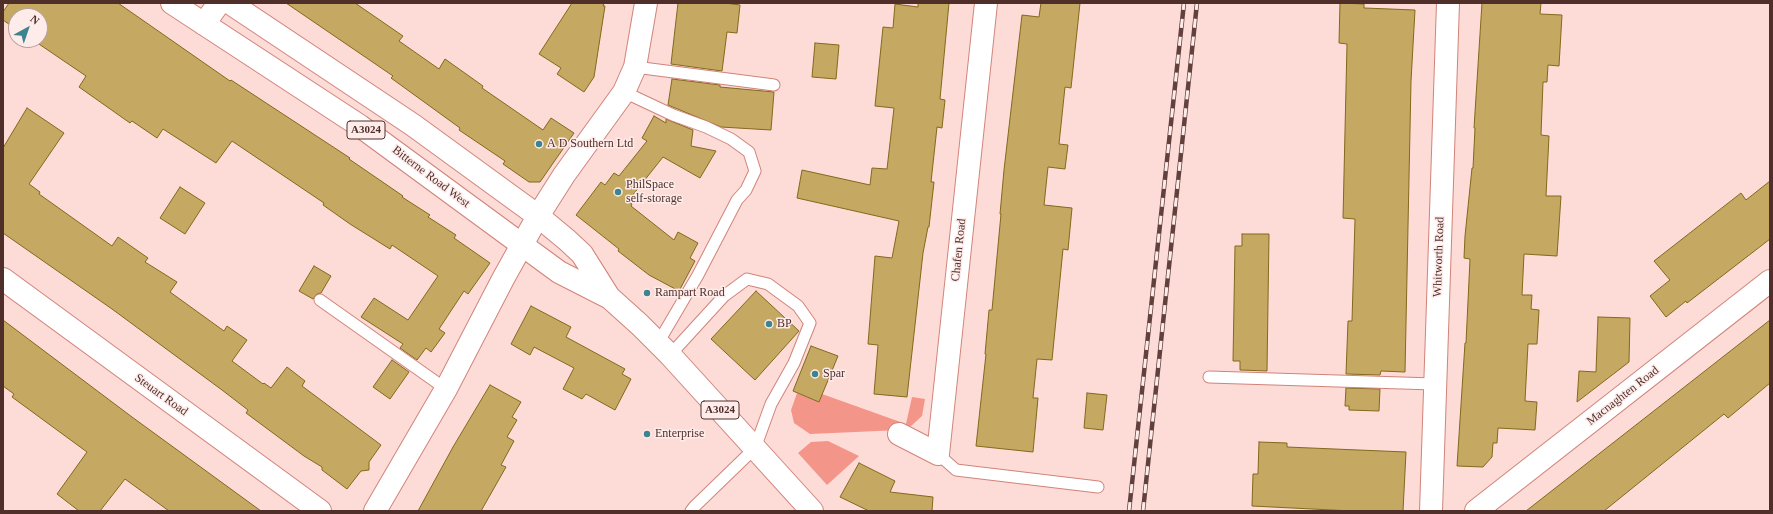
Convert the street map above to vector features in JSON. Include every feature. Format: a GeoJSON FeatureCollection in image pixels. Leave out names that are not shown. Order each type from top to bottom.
{"type":"FeatureCollection","features":[{"type":"Feature","properties":{"kind":"street","name":"Bitterne Road West"},"geometry":{"type":"LineString","coordinates":[[172,3],[360,126],[559,272],[610,298]]}},
{"type":"Feature","properties":{"kind":"street"},"geometry":{"type":"LineString","coordinates":[[204,24],[219,3]]}},
{"type":"Feature","properties":{"kind":"street","name":"Bitterne Road West"},"geometry":{"type":"LineString","coordinates":[[230,3],[413,125],[538,216],[567,240],[582,254],[610,298],[664,349],[812,511]]}},
{"type":"Feature","properties":{"kind":"street"},"geometry":{"type":"LineString","coordinates":[[375,511],[446,389],[538,216],[564,175],[624,92],[635,67],[646,3]]}},
{"type":"Feature","properties":{"kind":"street","name":"Chafen Road"},"geometry":{"type":"LineString","coordinates":[[938,454],[986,3]]}},
{"type":"Feature","properties":{"kind":"street","name":"Whitworth Road"},"geometry":{"type":"LineString","coordinates":[[1431,511],[1434,384],[1448,3]]}},
{"type":"Feature","properties":{"kind":"street","name":"Steuart Road"},"geometry":{"type":"LineString","coordinates":[[3,279],[320,511]]}},
{"type":"Feature","properties":{"kind":"street","name":"Macnaghten Road"},"geometry":{"type":"LineString","coordinates":[[1476,511],[1770,281]]}},
{"type":"Feature","properties":{"kind":"street"},"geometry":{"type":"LineString","coordinates":[[899,434],[938,454]]}},
{"type":"Feature","properties":{"kind":"lane"},"geometry":{"type":"LineString","coordinates":[[635,67],[774,85]]}},
{"type":"Feature","properties":{"kind":"lane"},"geometry":{"type":"LineString","coordinates":[[624,92],[673,115],[706,127],[731,139],[749,152],[755,171],[746,190],[737,200],[698,275],[664,349]]}},
{"type":"Feature","properties":{"kind":"lane"},"geometry":{"type":"LineString","coordinates":[[664,349],[724,296],[747,280],[768,284],[798,306],[810,323],[794,363],[772,404],[755,448],[691,511]]}},
{"type":"Feature","properties":{"kind":"lane"},"geometry":{"type":"LineString","coordinates":[[320,300],[446,389]]}},
{"type":"Feature","properties":{"kind":"lane"},"geometry":{"type":"LineString","coordinates":[[1209,377],[1434,384]]}},
{"type":"Feature","properties":{"kind":"lane"},"geometry":{"type":"LineString","coordinates":[[938,454],[956,470],[1098,487]]}},
{"type":"Feature","properties":{"kind":"shaded area"},"geometry":{"type":"Polygon","coordinates":[[[797,393],[819,402],[822,394],[906,424],[912,397],[925,399],[922,416],[911,426],[900,430],[810,434],[794,423],[791,410],[797,393]]]}},
{"type":"Feature","properties":{"kind":"shaded area"},"geometry":{"type":"Polygon","coordinates":[[[828,441],[859,456],[827,485],[798,453],[811,442],[828,441]]]}},
{"type":"Feature","properties":{"kind":"building"},"geometry":{"type":"Polygon","coordinates":[[[9,3],[118,3],[230,81],[231,80],[350,158],[349,159],[403,196],[402,197],[430,215],[428,217],[456,235],[454,238],[490,263],[468,294],[464,291],[439,329],[445,333],[431,352],[426,348],[417,360],[400,348],[403,344],[361,317],[374,298],[408,320],[438,276],[392,245],[390,249],[350,224],[323,205],[324,203],[232,141],[216,163],[163,129],[157,138],[132,121],[130,123],[79,87],[86,76],[45,48],[48,48],[48,8],[8,8],[8,23],[3,20],[3,12],[9,3]]]}},
{"type":"Feature","properties":{"kind":"building"},"geometry":{"type":"Polygon","coordinates":[[[286,3],[355,3],[403,36],[399,41],[439,69],[445,59],[483,86],[482,88],[543,130],[551,118],[574,133],[540,182],[529,182],[503,164],[505,161],[459,130],[460,128],[391,78],[393,76],[286,3]]]}},
{"type":"Feature","properties":{"kind":"building"},"geometry":{"type":"Polygon","coordinates":[[[572,3],[604,3],[603,6],[605,6],[594,77],[584,92],[557,74],[561,68],[539,54],[572,3]]]}},
{"type":"Feature","properties":{"kind":"building"},"geometry":{"type":"Polygon","coordinates":[[[678,3],[725,3],[740,5],[737,33],[727,32],[722,71],[671,64],[678,3]]]}},
{"type":"Feature","properties":{"kind":"building"},"geometry":{"type":"Polygon","coordinates":[[[918,3],[949,3],[940,99],[945,100],[942,128],[937,127],[931,182],[934,182],[929,227],[923,253],[907,397],[874,394],[878,345],[868,344],[875,256],[892,258],[899,221],[797,198],[802,170],[870,185],[872,168],[887,169],[894,108],[875,106],[883,27],[893,28],[895,4],[918,7],[918,3]]]}},
{"type":"Feature","properties":{"kind":"building"},"geometry":{"type":"Polygon","coordinates":[[[1041,3],[1080,3],[1071,88],[1065,87],[1059,144],[1068,145],[1065,169],[1048,167],[1044,205],[1072,208],[1068,250],[1063,249],[1052,360],[1037,359],[1033,398],[1038,398],[1033,452],[976,446],[986,354],[989,310],[992,310],[1004,170],[1022,15],[1039,17],[1041,3]]]}},
{"type":"Feature","properties":{"kind":"building"},"geometry":{"type":"Polygon","coordinates":[[[1340,3],[1364,4],[1364,8],[1415,10],[1411,81],[1405,372],[1381,371],[1380,375],[1346,374],[1348,321],[1352,321],[1355,219],[1343,218],[1347,44],[1339,43],[1340,3]]]}},
{"type":"Feature","properties":{"kind":"building"},"geometry":{"type":"Polygon","coordinates":[[[1482,3],[1541,3],[1540,14],[1562,15],[1559,66],[1548,65],[1547,82],[1543,82],[1541,135],[1549,136],[1546,196],[1561,196],[1557,256],[1524,254],[1522,295],[1532,295],[1531,309],[1539,310],[1537,344],[1528,344],[1525,401],[1537,402],[1535,430],[1498,428],[1497,443],[1493,443],[1492,457],[1483,467],[1457,466],[1466,343],[1470,259],[1464,258],[1465,236],[1473,168],[1482,3]]]}},
{"type":"Feature","properties":{"kind":"building"},"geometry":{"type":"Polygon","coordinates":[[[815,43],[839,45],[836,79],[812,77],[815,43]]]}},
{"type":"Feature","properties":{"kind":"building"},"geometry":{"type":"Polygon","coordinates":[[[672,79],[720,85],[720,87],[774,92],[771,130],[721,127],[668,105],[672,79]]]}},
{"type":"Feature","properties":{"kind":"building"},"geometry":{"type":"Polygon","coordinates":[[[27,108],[64,133],[29,184],[40,192],[39,194],[112,246],[118,237],[148,258],[145,262],[177,282],[170,292],[224,331],[227,326],[247,340],[232,361],[263,384],[264,383],[271,388],[287,367],[305,381],[302,386],[381,445],[369,462],[369,470],[361,471],[347,489],[322,470],[322,467],[304,456],[246,413],[248,410],[222,390],[112,309],[3,233],[3,148],[27,108]]]}},
{"type":"Feature","properties":{"kind":"building"},"geometry":{"type":"Polygon","coordinates":[[[654,116],[666,123],[666,119],[693,130],[691,146],[716,151],[700,178],[663,157],[628,201],[632,204],[631,206],[674,240],[678,232],[698,243],[690,258],[695,261],[679,291],[649,275],[576,215],[601,182],[605,185],[614,173],[619,176],[647,141],[642,138],[654,116]]]}},
{"type":"Feature","properties":{"kind":"building"},"geometry":{"type":"Polygon","coordinates":[[[1770,181],[1770,239],[1687,303],[1686,301],[1666,317],[1650,296],[1670,280],[1654,261],[1741,193],[1746,200],[1770,181]]]}},
{"type":"Feature","properties":{"kind":"building"},"geometry":{"type":"Polygon","coordinates":[[[180,187],[205,203],[185,234],[160,218],[180,187]]]}},
{"type":"Feature","properties":{"kind":"building"},"geometry":{"type":"Polygon","coordinates":[[[1242,234],[1269,234],[1267,371],[1240,370],[1240,361],[1233,361],[1235,246],[1242,246],[1242,234]]]}},
{"type":"Feature","properties":{"kind":"building"},"geometry":{"type":"Polygon","coordinates":[[[314,266],[331,276],[321,293],[317,294],[313,299],[299,291],[314,266]]]}},
{"type":"Feature","properties":{"kind":"building"},"geometry":{"type":"Polygon","coordinates":[[[756,291],[799,331],[755,380],[711,339],[756,291]]]}},
{"type":"Feature","properties":{"kind":"building"},"geometry":{"type":"Polygon","coordinates":[[[531,306],[571,327],[566,337],[625,369],[622,374],[631,379],[615,410],[586,394],[582,399],[563,389],[574,368],[534,347],[530,355],[511,344],[531,306]]]}},
{"type":"Feature","properties":{"kind":"building"},"geometry":{"type":"Polygon","coordinates":[[[1598,317],[1630,318],[1629,362],[1577,402],[1579,371],[1596,372],[1598,317]]]}},
{"type":"Feature","properties":{"kind":"building"},"geometry":{"type":"Polygon","coordinates":[[[3,320],[132,417],[261,511],[169,511],[125,479],[100,511],[79,511],[57,494],[87,452],[12,397],[14,394],[3,386],[3,320]]]}},
{"type":"Feature","properties":{"kind":"building"},"geometry":{"type":"Polygon","coordinates":[[[1770,320],[1770,383],[1728,418],[1724,414],[1604,511],[1526,511],[1770,320]]]}},
{"type":"Feature","properties":{"kind":"building","name":"Spar"},"geometry":{"type":"Polygon","coordinates":[[[811,346],[838,356],[819,402],[793,391],[811,346]]]}},
{"type":"Feature","properties":{"kind":"building"},"geometry":{"type":"Polygon","coordinates":[[[392,360],[409,372],[390,399],[373,387],[392,360]]]}},
{"type":"Feature","properties":{"kind":"building"},"geometry":{"type":"Polygon","coordinates":[[[490,385],[521,402],[512,417],[517,420],[507,437],[514,441],[501,465],[506,467],[481,511],[418,511],[453,447],[490,385]]]}},
{"type":"Feature","properties":{"kind":"building"},"geometry":{"type":"Polygon","coordinates":[[[1346,388],[1380,389],[1379,411],[1349,410],[1349,406],[1345,406],[1346,388]]]}},
{"type":"Feature","properties":{"kind":"building"},"geometry":{"type":"Polygon","coordinates":[[[1087,393],[1107,395],[1103,430],[1084,428],[1087,393]]]}},
{"type":"Feature","properties":{"kind":"building"},"geometry":{"type":"Polygon","coordinates":[[[1259,442],[1287,443],[1287,447],[1406,452],[1403,511],[1352,511],[1252,506],[1253,474],[1258,474],[1259,442]]]}},
{"type":"Feature","properties":{"kind":"building"},"geometry":{"type":"Polygon","coordinates":[[[859,463],[895,481],[890,492],[933,497],[932,511],[869,511],[840,497],[859,463]]]}},
{"type":"Feature","properties":{"kind":"railway"},"geometry":{"type":"LineString","coordinates":[[1129,511],[1184,3]]}},
{"type":"Feature","properties":{"kind":"railway"},"geometry":{"type":"LineString","coordinates":[[1143,511],[1197,3]]}},
{"type":"Feature","properties":{"kind":"place","name":"A D Southern Ltd"},"geometry":{"type":"Point","coordinates":[539,144]}},
{"type":"Feature","properties":{"kind":"place","name":"PhilSpace self-storage"},"geometry":{"type":"Point","coordinates":[618,192]}},
{"type":"Feature","properties":{"kind":"place","name":"Rampart Road"},"geometry":{"type":"Point","coordinates":[647,293]}},
{"type":"Feature","properties":{"kind":"place","name":"BP"},"geometry":{"type":"Point","coordinates":[769,324]}},
{"type":"Feature","properties":{"kind":"place","name":"Spar"},"geometry":{"type":"Point","coordinates":[815,374]}},
{"type":"Feature","properties":{"kind":"place","name":"Enterprise"},"geometry":{"type":"Point","coordinates":[647,434]}}]}
